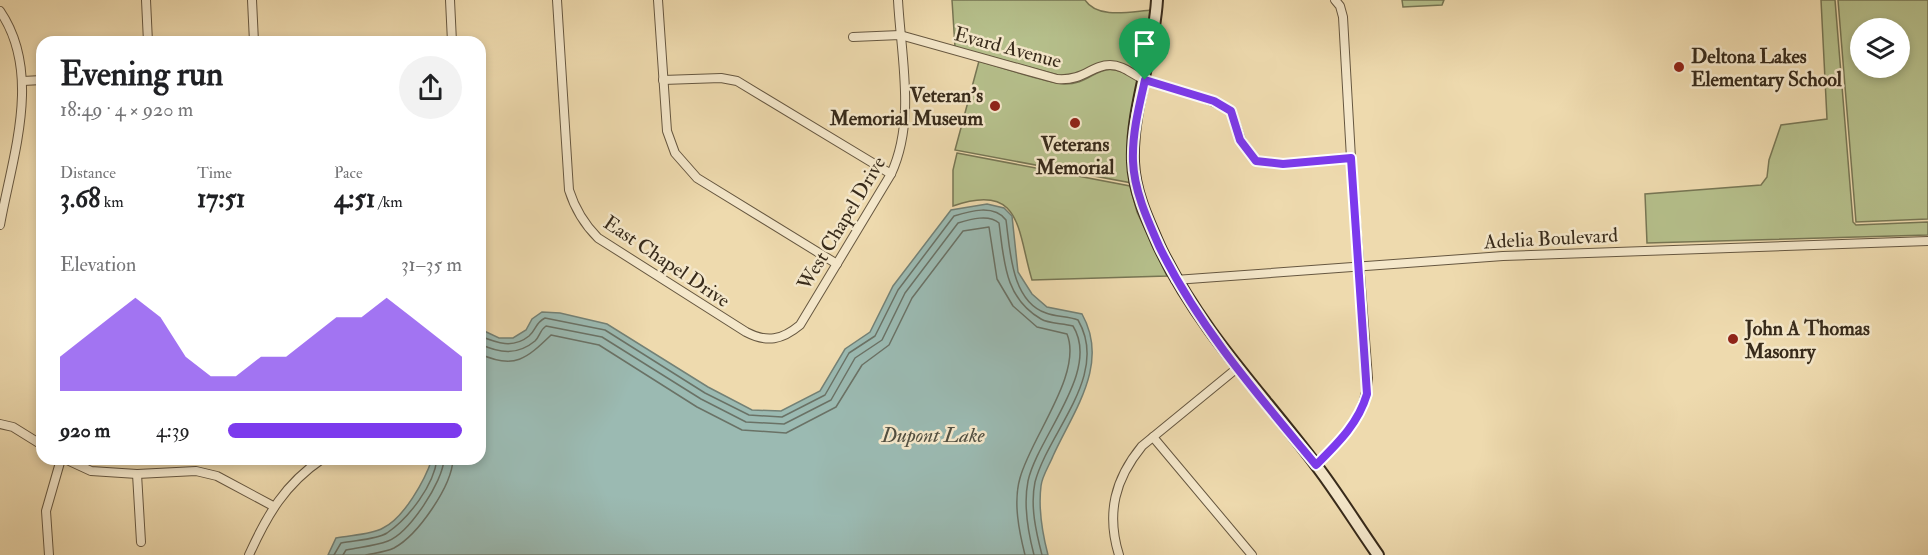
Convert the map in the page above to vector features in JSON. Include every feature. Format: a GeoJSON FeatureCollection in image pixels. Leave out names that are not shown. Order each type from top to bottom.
{"type":"FeatureCollection","features":[{"type":"Feature","properties":{"kind":"street"},"geometry":{"type":"LineString","coordinates":[[146,0],[148,36]]}},
{"type":"Feature","properties":{"kind":"street"},"geometry":{"type":"LineString","coordinates":[[252,0],[254,36]]}},
{"type":"Feature","properties":{"kind":"street"},"geometry":{"type":"LineString","coordinates":[[450,0],[452,36]]}},
{"type":"Feature","properties":{"kind":"street","name":"East Chapel Drive"},"geometry":{"type":"LineString","coordinates":[[557,0],[569,190],[574,207],[588,229],[598,238],[746,332],[758,338],[776,339]]}},
{"type":"Feature","properties":{"kind":"street"},"geometry":{"type":"LineString","coordinates":[[658,0],[667,131],[675,153],[697,178],[837,264]]}},
{"type":"Feature","properties":{"kind":"street","name":"West Chapel Drive"},"geometry":{"type":"LineString","coordinates":[[776,339],[787,336],[800,325],[891,174],[901,153],[906,126],[898,0]]}},
{"type":"Feature","properties":{"kind":"street"},"geometry":{"type":"LineString","coordinates":[[1157,0],[1156,30],[1138,110],[1133,162],[1139,195],[1150,226],[1175,280],[1236,369],[1316,465],[1378,555]]}},
{"type":"Feature","properties":{"kind":"street"},"geometry":{"type":"LineString","coordinates":[[1316,465],[1347,433],[1361,414],[1367,394],[1343,17],[1340,6],[1335,0]]}},
{"type":"Feature","properties":{"kind":"street"},"geometry":{"type":"LineString","coordinates":[[0,11],[12,33],[20,55],[23,81],[21,107],[0,220]]}},
{"type":"Feature","properties":{"kind":"street","name":"Evard Avenue"},"geometry":{"type":"LineString","coordinates":[[853,37],[900,35],[1057,79],[1072,80],[1107,64],[1130,70],[1145,80],[1214,101],[1231,111],[1240,140],[1256,161],[1283,164],[1351,158]]}},
{"type":"Feature","properties":{"kind":"street"},"geometry":{"type":"LineString","coordinates":[[663,80],[721,78],[737,81],[891,174]]}},
{"type":"Feature","properties":{"kind":"street"},"geometry":{"type":"LineString","coordinates":[[23,81],[36,80]]}},
{"type":"Feature","properties":{"kind":"street","name":"Adelia Boulevard"},"geometry":{"type":"LineString","coordinates":[[1175,280],[1503,256],[1928,240]]}},
{"type":"Feature","properties":{"kind":"street"},"geometry":{"type":"LineString","coordinates":[[1119,555],[1112,516],[1115,494],[1129,462],[1153,437],[1236,369]]}},
{"type":"Feature","properties":{"kind":"street"},"geometry":{"type":"LineString","coordinates":[[0,424],[13,427],[36,441]]}},
{"type":"Feature","properties":{"kind":"street"},"geometry":{"type":"LineString","coordinates":[[1153,437],[1252,555]]}},
{"type":"Feature","properties":{"kind":"street"},"geometry":{"type":"LineString","coordinates":[[48,555],[45,511],[59,465]]}},
{"type":"Feature","properties":{"kind":"street"},"geometry":{"type":"LineString","coordinates":[[78,465],[91,471],[137,474],[195,471],[217,476],[273,506]]}},
{"type":"Feature","properties":{"kind":"street"},"geometry":{"type":"LineString","coordinates":[[249,555],[273,506],[294,480],[314,465]]}},
{"type":"Feature","properties":{"kind":"street"},"geometry":{"type":"LineString","coordinates":[[137,474],[141,542]]}},
{"type":"Feature","properties":{"kind":"green space"},"geometry":{"type":"Polygon","coordinates":[[[952,0],[1085,0],[1098,10],[1107,12],[1126,13],[1152,10],[1142,74],[1128,66],[1107,63],[1071,75],[1058,75],[955,47],[952,0]]]}},
{"type":"Feature","properties":{"kind":"green space"},"geometry":{"type":"Polygon","coordinates":[[[1402,0],[1444,0],[1442,5],[1403,7],[1402,0]]]}},
{"type":"Feature","properties":{"kind":"green space"},"geometry":{"type":"Polygon","coordinates":[[[1821,0],[1835,0],[1853,222],[1856,225],[1928,222],[1928,235],[1647,243],[1645,194],[1761,185],[1767,177],[1769,160],[1781,125],[1827,119],[1821,0]]]}},
{"type":"Feature","properties":{"kind":"green space"},"geometry":{"type":"Polygon","coordinates":[[[1838,0],[1928,0],[1928,219],[1856,222],[1838,0]]]}},
{"type":"Feature","properties":{"kind":"green space"},"geometry":{"type":"Polygon","coordinates":[[[979,61],[1055,83],[1074,83],[1105,70],[1124,73],[1137,80],[1132,183],[955,150],[979,61]]]}},
{"type":"Feature","properties":{"kind":"green space"},"geometry":{"type":"Polygon","coordinates":[[[957,153],[1130,186],[1137,212],[1167,276],[1032,280],[1019,228],[1013,215],[1004,206],[992,200],[976,200],[953,206],[953,170],[957,153]]]}},
{"type":"Feature","properties":{"kind":"water","name":"Dupont Lake"},"geometry":{"type":"Polygon","coordinates":[[[987,204],[1004,208],[1012,216],[1018,272],[1032,294],[1047,307],[1082,314],[1090,333],[1091,369],[1086,386],[1042,482],[1040,512],[1048,555],[328,555],[336,538],[378,530],[399,516],[419,487],[429,465],[486,465],[486,332],[499,338],[513,338],[526,330],[532,319],[542,312],[560,313],[607,324],[708,387],[752,410],[781,411],[820,391],[845,349],[870,332],[893,286],[951,210],[987,204]]]}},
{"type":"Feature","properties":{"kind":"place","name":"Deltona Lakes Elementary School"},"geometry":{"type":"Point","coordinates":[1679,67]}},
{"type":"Feature","properties":{"kind":"place","name":"Veteran's Memorial Museum"},"geometry":{"type":"Point","coordinates":[995,106]}},
{"type":"Feature","properties":{"kind":"place","name":"Veterans Memorial"},"geometry":{"type":"Point","coordinates":[1075,123]}},
{"type":"Feature","properties":{"kind":"place","name":"John A Thomas Masonry"},"geometry":{"type":"Point","coordinates":[1733,339]}},
{"type":"Feature","properties":{"kind":"route"},"geometry":{"type":"LineString","coordinates":[[1145,80],[1214,101],[1231,111],[1246,152],[1256,161],[1283,164],[1351,158],[1368,378],[1367,394],[1361,414],[1347,433],[1316,465],[1236,369],[1205,326],[1175,280],[1150,226],[1139,195],[1133,162],[1138,110],[1145,80]]}}]}
